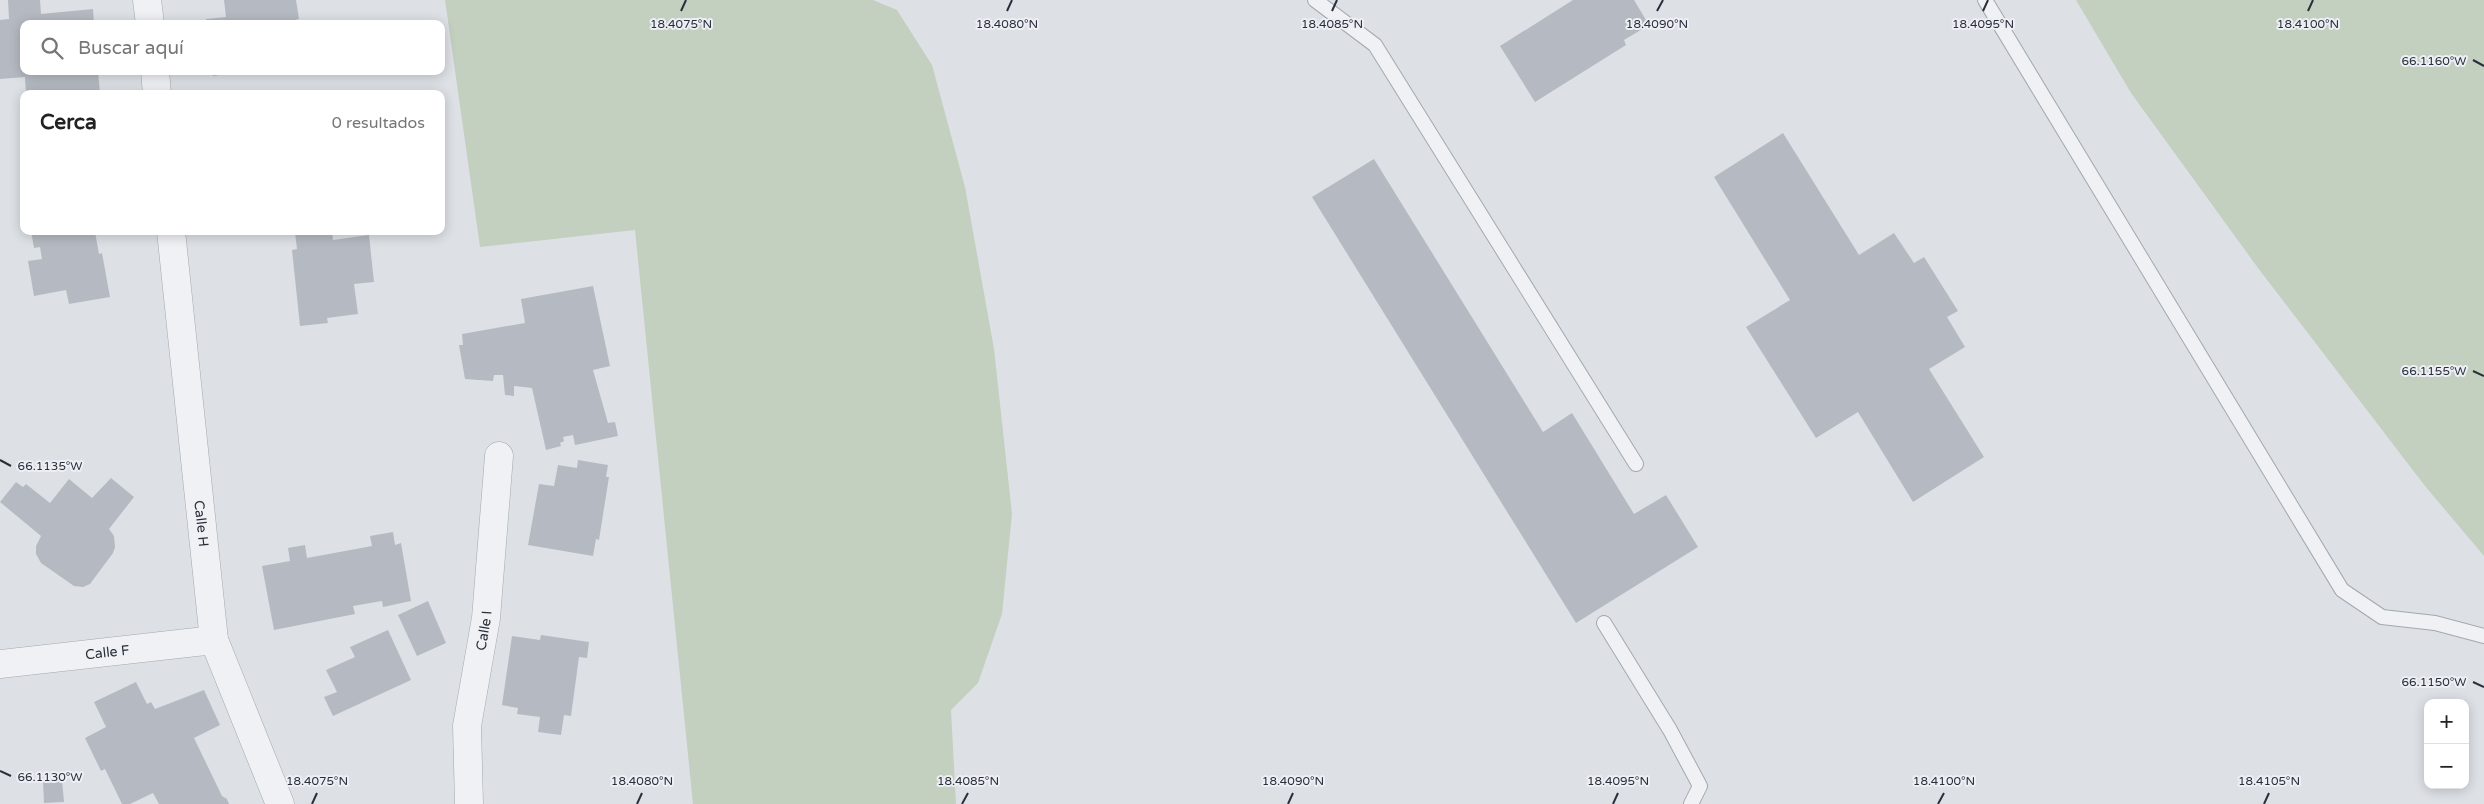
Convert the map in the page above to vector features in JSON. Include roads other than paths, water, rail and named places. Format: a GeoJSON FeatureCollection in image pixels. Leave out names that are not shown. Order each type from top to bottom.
{"type":"FeatureCollection","features":[{"type":"Feature","properties":{"kind":"street"},"geometry":{"type":"LineString","coordinates":[[147,0],[150,20]]}},
{"type":"Feature","properties":{"kind":"street"},"geometry":{"type":"LineString","coordinates":[[155,75],[156,90]]}},
{"type":"Feature","properties":{"kind":"street","name":"Calle H"},"geometry":{"type":"LineString","coordinates":[[171,235],[214,640],[280,804]]}},
{"type":"Feature","properties":{"kind":"street","name":"Calle I"},"geometry":{"type":"LineString","coordinates":[[470,804],[467,726],[486,618],[499,456]]}},
{"type":"Feature","properties":{"kind":"street","name":"Calle F"},"geometry":{"type":"LineString","coordinates":[[0,664],[214,640]]}},
{"type":"Feature","properties":{"kind":"lane"},"geometry":{"type":"LineString","coordinates":[[1315,0],[1375,45],[1636,464]]}},
{"type":"Feature","properties":{"kind":"lane"},"geometry":{"type":"LineString","coordinates":[[1985,0],[2342,590],[2382,617],[2435,623],[2484,636]]}},
{"type":"Feature","properties":{"kind":"lane"},"geometry":{"type":"LineString","coordinates":[[1604,622],[1670,730],[1700,786],[1691,804]]}}]}
